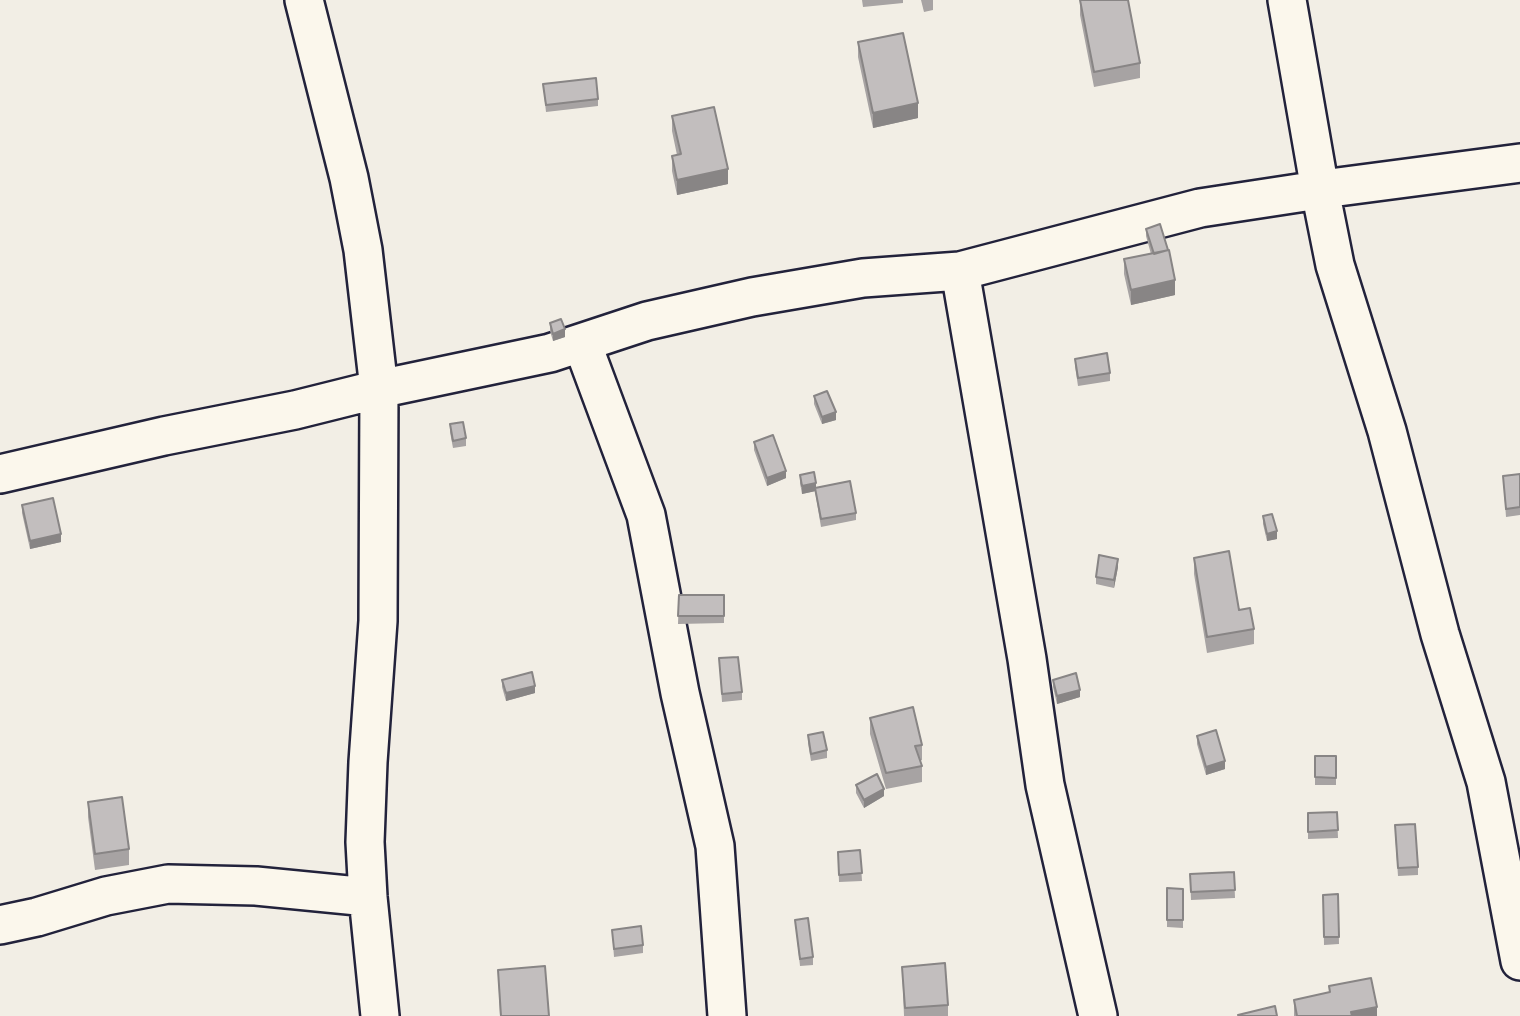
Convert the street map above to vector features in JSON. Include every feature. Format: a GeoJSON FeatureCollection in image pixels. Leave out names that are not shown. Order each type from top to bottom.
{"type":"FeatureCollection","features":[{"type":"Feature","properties":{"kind":"street"},"geometry":{"type":"LineString","coordinates":[[304,0],[349,178],[363,250],[379,389],[378,621],[365,842],[380,1016]]}},
{"type":"Feature","properties":{"kind":"street"},"geometry":{"type":"LineString","coordinates":[[1287,0],[1335,265],[1387,431],[1440,634],[1486,782],[1520,961]]}},
{"type":"Feature","properties":{"kind":"street"},"geometry":{"type":"LineString","coordinates":[[0,474],[550,353],[647,321],[752,297],[863,278],[960,271],[1200,208],[1520,163]]}},
{"type":"Feature","properties":{"kind":"street"},"geometry":{"type":"LineString","coordinates":[[960,271],[1027,659],[1045,785],[1098,1016]]}},
{"type":"Feature","properties":{"kind":"street"},"geometry":{"type":"LineString","coordinates":[[582,342],[646,515],[680,693],[715,846],[727,1016]]}},
{"type":"Feature","properties":{"kind":"street"},"geometry":{"type":"LineString","coordinates":[[0,925],[106,896],[169,884],[256,886],[368,897]]}},
{"type":"Feature","properties":{"kind":"building"},"geometry":{"type":"Polygon","coordinates":[[[1080,0],[1128,0],[1140,63],[1094,72],[1080,0]]]}},
{"type":"Feature","properties":{"kind":"building"},"geometry":{"type":"Polygon","coordinates":[[[903,33],[918,103],[873,113],[858,42],[903,33]]]}},
{"type":"Feature","properties":{"kind":"building"},"geometry":{"type":"Polygon","coordinates":[[[596,78],[598,99],[546,105],[543,84],[596,78]]]}},
{"type":"Feature","properties":{"kind":"building"},"geometry":{"type":"Polygon","coordinates":[[[714,107],[728,169],[677,180],[672,156],[681,154],[672,116],[714,107]]]}},
{"type":"Feature","properties":{"kind":"building"},"geometry":{"type":"Polygon","coordinates":[[[1160,224],[1168,250],[1154,254],[1146,229],[1160,224]]]}},
{"type":"Feature","properties":{"kind":"building"},"geometry":{"type":"Polygon","coordinates":[[[1169,250],[1175,280],[1131,290],[1124,259],[1169,250]]]}},
{"type":"Feature","properties":{"kind":"building"},"geometry":{"type":"Polygon","coordinates":[[[561,319],[565,329],[553,334],[550,323],[561,319]]]}},
{"type":"Feature","properties":{"kind":"building"},"geometry":{"type":"Polygon","coordinates":[[[1107,353],[1110,373],[1078,378],[1075,359],[1107,353]]]}},
{"type":"Feature","properties":{"kind":"building"},"geometry":{"type":"Polygon","coordinates":[[[827,391],[836,412],[822,417],[814,396],[827,391]]]}},
{"type":"Feature","properties":{"kind":"building"},"geometry":{"type":"Polygon","coordinates":[[[463,422],[466,438],[453,441],[450,424],[463,422]]]}},
{"type":"Feature","properties":{"kind":"building"},"geometry":{"type":"Polygon","coordinates":[[[773,435],[786,471],[767,478],[754,442],[773,435]]]}},
{"type":"Feature","properties":{"kind":"building"},"geometry":{"type":"Polygon","coordinates":[[[814,472],[816,483],[802,486],[800,475],[814,472]]]}},
{"type":"Feature","properties":{"kind":"building"},"geometry":{"type":"Polygon","coordinates":[[[1520,474],[1520,507],[1506,509],[1503,476],[1520,474]]]}},
{"type":"Feature","properties":{"kind":"building"},"geometry":{"type":"Polygon","coordinates":[[[850,481],[856,513],[821,519],[815,488],[850,481]]]}},
{"type":"Feature","properties":{"kind":"building"},"geometry":{"type":"Polygon","coordinates":[[[53,498],[61,534],[30,541],[22,505],[53,498]]]}},
{"type":"Feature","properties":{"kind":"building"},"geometry":{"type":"Polygon","coordinates":[[[1272,514],[1277,531],[1267,534],[1263,516],[1272,514]]]}},
{"type":"Feature","properties":{"kind":"building"},"geometry":{"type":"Polygon","coordinates":[[[1229,551],[1239,610],[1250,608],[1254,629],[1207,637],[1194,558],[1229,551]]]}},
{"type":"Feature","properties":{"kind":"building"},"geometry":{"type":"Polygon","coordinates":[[[1099,555],[1118,559],[1114,580],[1096,577],[1099,555]]]}},
{"type":"Feature","properties":{"kind":"building"},"geometry":{"type":"Polygon","coordinates":[[[679,595],[724,595],[724,616],[678,616],[679,595]]]}},
{"type":"Feature","properties":{"kind":"building"},"geometry":{"type":"Polygon","coordinates":[[[738,657],[742,692],[722,694],[719,658],[738,657]]]}},
{"type":"Feature","properties":{"kind":"building"},"geometry":{"type":"Polygon","coordinates":[[[532,672],[535,686],[506,693],[502,680],[532,672]]]}},
{"type":"Feature","properties":{"kind":"building"},"geometry":{"type":"Polygon","coordinates":[[[1076,673],[1080,690],[1057,696],[1053,680],[1076,673]]]}},
{"type":"Feature","properties":{"kind":"building"},"geometry":{"type":"Polygon","coordinates":[[[913,707],[922,745],[915,746],[922,766],[886,773],[870,718],[913,707]]]}},
{"type":"Feature","properties":{"kind":"building"},"geometry":{"type":"Polygon","coordinates":[[[1216,730],[1225,761],[1206,767],[1197,736],[1216,730]]]}},
{"type":"Feature","properties":{"kind":"building"},"geometry":{"type":"Polygon","coordinates":[[[823,732],[827,750],[811,754],[808,735],[823,732]]]}},
{"type":"Feature","properties":{"kind":"building"},"geometry":{"type":"Polygon","coordinates":[[[1315,756],[1336,756],[1336,778],[1315,777],[1315,756]]]}},
{"type":"Feature","properties":{"kind":"building"},"geometry":{"type":"Polygon","coordinates":[[[877,774],[884,789],[864,800],[856,785],[877,774]]]}},
{"type":"Feature","properties":{"kind":"building"},"geometry":{"type":"Polygon","coordinates":[[[122,797],[129,849],[95,854],[88,802],[122,797]]]}},
{"type":"Feature","properties":{"kind":"building"},"geometry":{"type":"Polygon","coordinates":[[[1337,812],[1338,830],[1308,832],[1308,813],[1337,812]]]}},
{"type":"Feature","properties":{"kind":"building"},"geometry":{"type":"Polygon","coordinates":[[[1415,824],[1418,867],[1398,868],[1395,825],[1415,824]]]}},
{"type":"Feature","properties":{"kind":"building"},"geometry":{"type":"Polygon","coordinates":[[[860,850],[862,873],[839,875],[838,852],[860,850]]]}},
{"type":"Feature","properties":{"kind":"building"},"geometry":{"type":"Polygon","coordinates":[[[1234,872],[1235,890],[1191,892],[1190,874],[1234,872]]]}},
{"type":"Feature","properties":{"kind":"building"},"geometry":{"type":"Polygon","coordinates":[[[1167,888],[1183,889],[1183,920],[1167,920],[1167,888]]]}},
{"type":"Feature","properties":{"kind":"building"},"geometry":{"type":"Polygon","coordinates":[[[1338,894],[1339,937],[1324,937],[1323,895],[1338,894]]]}},
{"type":"Feature","properties":{"kind":"building"},"geometry":{"type":"Polygon","coordinates":[[[808,918],[813,957],[800,959],[795,920],[808,918]]]}},
{"type":"Feature","properties":{"kind":"building"},"geometry":{"type":"Polygon","coordinates":[[[641,926],[643,945],[614,949],[612,930],[641,926]]]}},
{"type":"Feature","properties":{"kind":"building"},"geometry":{"type":"Polygon","coordinates":[[[945,963],[948,1005],[905,1008],[902,967],[945,963]]]}},
{"type":"Feature","properties":{"kind":"building"},"geometry":{"type":"Polygon","coordinates":[[[545,966],[549,1016],[501,1016],[498,970],[545,966]]]}},
{"type":"Feature","properties":{"kind":"building"},"geometry":{"type":"Polygon","coordinates":[[[1371,978],[1377,1007],[1351,1012],[1352,1016],[1297,1016],[1294,1000],[1330,992],[1329,986],[1371,978]]]}},
{"type":"Feature","properties":{"kind":"building"},"geometry":{"type":"Polygon","coordinates":[[[1275,1006],[1277,1016],[1238,1015],[1275,1006]]]}}]}
